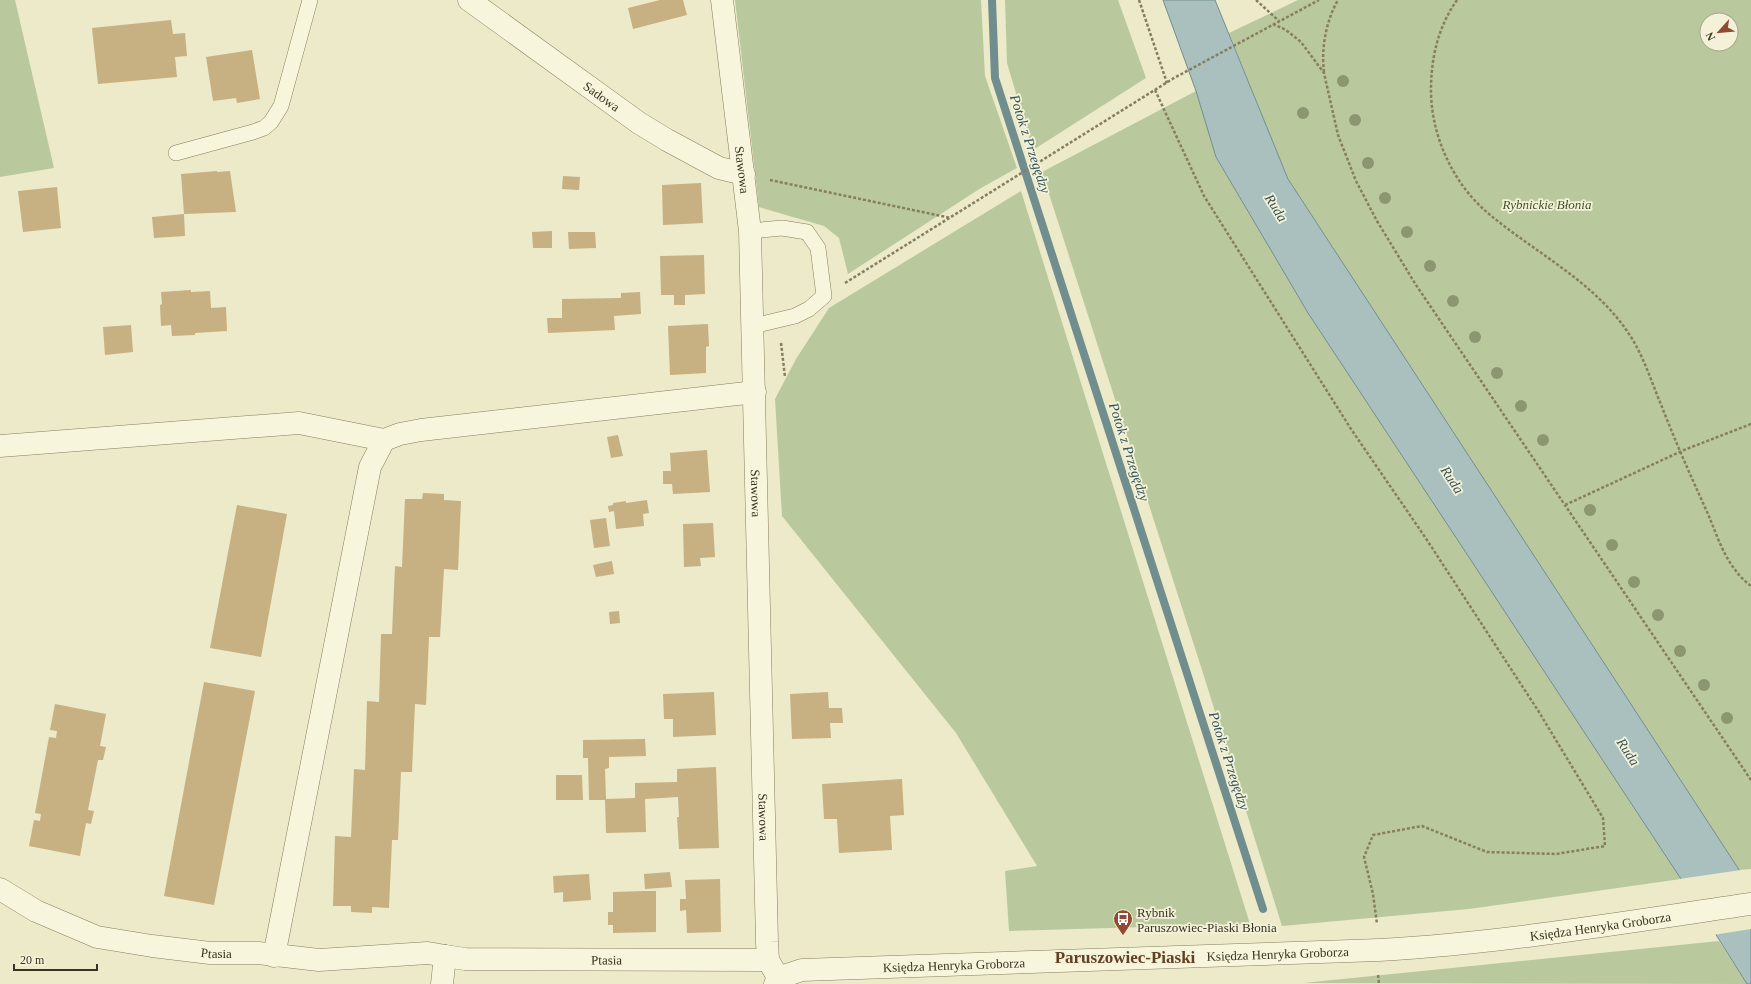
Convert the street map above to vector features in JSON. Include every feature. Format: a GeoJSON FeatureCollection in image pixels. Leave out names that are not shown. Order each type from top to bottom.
{"type":"FeatureCollection","features":[{"type":"Feature","properties":{"kind":"street","name":"Sadowa"},"geometry":{"type":"LineString","coordinates":[[469,0],[639,123],[719,168],[744,174]]}},
{"type":"Feature","properties":{"kind":"street","name":"Stawowa"},"geometry":{"type":"LineString","coordinates":[[722,0],[750,231],[768,960],[777,981]]}},
{"type":"Feature","properties":{"kind":"street"},"geometry":{"type":"LineString","coordinates":[[0,446],[299,423],[384,440],[400,434],[421,430],[755,392]]}},
{"type":"Feature","properties":{"kind":"street"},"geometry":{"type":"LineString","coordinates":[[274,956],[370,466],[384,440]]}},
{"type":"Feature","properties":{"kind":"street","name":"Ptasia"},"geometry":{"type":"LineString","coordinates":[[0,889],[36,911],[97,937],[152,946],[210,953],[258,954],[319,960],[428,954],[465,959],[768,960]]}},
{"type":"Feature","properties":{"kind":"street","name":"Księdza Henryka Groborza"},"geometry":{"type":"LineString","coordinates":[[777,981],[790,972],[802,970],[1379,950],[1445,945],[1519,937],[1751,904]]}},
{"type":"Feature","properties":{"kind":"street"},"geometry":{"type":"LineString","coordinates":[[442,984],[445,956]]}},
{"type":"Feature","properties":{"kind":"lane"},"geometry":{"type":"LineString","coordinates":[[176,153],[253,132],[264,128],[271,122],[281,106],[310,0]]}},
{"type":"Feature","properties":{"kind":"lane"},"geometry":{"type":"LineString","coordinates":[[750,231],[782,228],[807,232],[818,248],[824,296],[809,309],[795,316],[753,326]]}},
{"type":"Feature","properties":{"kind":"path"},"geometry":{"type":"LineString","coordinates":[[1139,0],[1167,83]]}},
{"type":"Feature","properties":{"kind":"path"},"geometry":{"type":"LineString","coordinates":[[1256,0],[1279,21]]}},
{"type":"Feature","properties":{"kind":"path"},"geometry":{"type":"LineString","coordinates":[[824,296],[1035,166],[1174,78],[1318,0]]}},
{"type":"Feature","properties":{"kind":"path"},"geometry":{"type":"LineString","coordinates":[[1338,0],[1332,11],[1326,31],[1322,61],[1324,73],[1338,135],[1356,181],[1377,221],[1416,285],[1751,780]]}},
{"type":"Feature","properties":{"kind":"path"},"geometry":{"type":"LineString","coordinates":[[1456,0],[1444,21],[1438,40],[1431,77],[1431,100],[1434,120],[1445,154],[1466,190],[1488,214],[1582,283],[1619,321],[1637,349],[1680,452],[1726,554],[1736,572],[1751,586]]}},
{"type":"Feature","properties":{"kind":"path"},"geometry":{"type":"LineString","coordinates":[[1273,24],[1286,30],[1301,42],[1324,73]]}},
{"type":"Feature","properties":{"kind":"path"},"geometry":{"type":"LineString","coordinates":[[1155,90],[1204,196],[1351,429],[1425,537],[1539,712],[1604,818],[1605,846],[1556,854],[1487,852],[1422,826],[1373,835],[1364,856],[1373,894],[1379,950]]}},
{"type":"Feature","properties":{"kind":"path"},"geometry":{"type":"LineString","coordinates":[[744,174],[951,218]]}},
{"type":"Feature","properties":{"kind":"path"},"geometry":{"type":"LineString","coordinates":[[778,320],[785,377]]}},
{"type":"Feature","properties":{"kind":"path"},"geometry":{"type":"LineString","coordinates":[[1565,505],[1680,452],[1751,424]]}},
{"type":"Feature","properties":{"kind":"path"},"geometry":{"type":"LineString","coordinates":[[1378,980],[1379,984]]}},
{"type":"Feature","properties":{"kind":"green space"},"geometry":{"type":"Polygon","coordinates":[[[0,0],[15,0],[54,168],[0,177],[0,0]]]}},
{"type":"Feature","properties":{"kind":"green space"},"geometry":{"type":"Polygon","coordinates":[[[735,0],[981,0],[985,76],[1017,168],[981,188],[848,274],[839,238],[824,226],[759,207],[735,0]]]}},
{"type":"Feature","properties":{"kind":"green space"},"geometry":{"type":"Polygon","coordinates":[[[1005,0],[1118,0],[1146,78],[1033,150],[1007,63],[1005,0]]]}},
{"type":"Feature","properties":{"kind":"green space","name":"Rybnickie Błonia"},"geometry":{"type":"Polygon","coordinates":[[[1298,0],[1751,0],[1751,869],[1739,870],[1288,179],[1229,33],[1298,0]]]}},
{"type":"Feature","properties":{"kind":"green space"},"geometry":{"type":"Polygon","coordinates":[[[1196,91],[1216,157],[1308,313],[1681,879],[1469,909],[1282,926],[1202,670],[1042,172],[1196,91]]]}},
{"type":"Feature","properties":{"kind":"green space"},"geometry":{"type":"Polygon","coordinates":[[[1021,191],[1250,924],[1009,931],[1005,871],[1037,866],[956,733],[782,516],[775,399],[796,359],[829,308],[1021,191]]]}},
{"type":"Feature","properties":{"kind":"green space"},"geometry":{"type":"Polygon","coordinates":[[[1719,941],[1747,984],[1303,983],[1719,941]]]}},
{"type":"Feature","properties":{"kind":"water","name":"Ruda"},"geometry":{"type":"Polygon","coordinates":[[[1163,0],[1215,0],[1288,179],[1751,888],[1751,984],[1747,984],[1681,879],[1308,313],[1216,157],[1196,91],[1163,0]]]}},
{"type":"Feature","properties":{"kind":"pier"},"geometry":{"type":"Polygon","coordinates":[[[1741,870],[1751,884],[1751,929],[1713,935],[1679,879],[1741,870]]]}},
{"type":"Feature","properties":{"kind":"building"},"geometry":{"type":"Polygon","coordinates":[[[660,0],[683,0],[687,15],[633,29],[628,8],[660,0]]]}},
{"type":"Feature","properties":{"kind":"building"},"geometry":{"type":"Polygon","coordinates":[[[171,20],[173,34],[185,33],[187,56],[175,57],[177,77],[98,84],[92,28],[171,20]]]}},
{"type":"Feature","properties":{"kind":"building"},"geometry":{"type":"Polygon","coordinates":[[[252,50],[260,99],[237,103],[236,98],[213,101],[206,57],[252,50]]]}},
{"type":"Feature","properties":{"kind":"building"},"geometry":{"type":"Polygon","coordinates":[[[230,171],[236,212],[184,214],[181,174],[230,171]]]}},
{"type":"Feature","properties":{"kind":"building"},"geometry":{"type":"Polygon","coordinates":[[[563,176],[580,177],[579,190],[562,189],[563,176]]]}},
{"type":"Feature","properties":{"kind":"building"},"geometry":{"type":"Polygon","coordinates":[[[701,183],[703,223],[663,225],[662,185],[701,183]]]}},
{"type":"Feature","properties":{"kind":"building"},"geometry":{"type":"Polygon","coordinates":[[[57,187],[61,228],[23,232],[18,191],[57,187]]]}},
{"type":"Feature","properties":{"kind":"building"},"geometry":{"type":"Polygon","coordinates":[[[184,214],[185,236],[154,238],[152,217],[184,214]]]}},
{"type":"Feature","properties":{"kind":"building"},"geometry":{"type":"Polygon","coordinates":[[[552,231],[552,248],[533,248],[532,232],[552,231]]]}},
{"type":"Feature","properties":{"kind":"building"},"geometry":{"type":"Polygon","coordinates":[[[568,232],[595,232],[596,248],[569,249],[568,232]]]}},
{"type":"Feature","properties":{"kind":"building"},"geometry":{"type":"Polygon","coordinates":[[[704,255],[705,294],[685,295],[685,305],[674,305],[674,295],[661,295],[660,256],[704,255]]]}},
{"type":"Feature","properties":{"kind":"building"},"geometry":{"type":"Polygon","coordinates":[[[191,290],[191,292],[210,291],[211,308],[226,307],[227,331],[172,336],[171,325],[161,326],[161,292],[191,290]]]}},
{"type":"Feature","properties":{"kind":"building"},"geometry":{"type":"Polygon","coordinates":[[[640,292],[641,314],[614,316],[615,330],[548,333],[547,318],[562,318],[562,299],[621,298],[621,293],[640,292]]]}},
{"type":"Feature","properties":{"kind":"building"},"geometry":{"type":"Polygon","coordinates":[[[708,324],[709,346],[706,347],[706,373],[670,375],[668,326],[708,324]]]}},
{"type":"Feature","properties":{"kind":"building"},"geometry":{"type":"Polygon","coordinates":[[[131,325],[133,352],[105,355],[103,327],[131,325]]]}},
{"type":"Feature","properties":{"kind":"building"},"geometry":{"type":"Polygon","coordinates":[[[618,435],[623,456],[611,458],[607,437],[618,435]]]}},
{"type":"Feature","properties":{"kind":"building"},"geometry":{"type":"Polygon","coordinates":[[[707,450],[710,492],[673,494],[672,484],[663,484],[663,471],[671,471],[670,453],[707,450]]]}},
{"type":"Feature","properties":{"kind":"building"},"geometry":{"type":"Polygon","coordinates":[[[423,493],[444,494],[444,500],[461,501],[458,570],[444,569],[440,637],[429,637],[426,705],[415,704],[412,772],[401,772],[398,840],[392,840],[389,908],[372,907],[372,913],[351,912],[351,906],[333,906],[335,836],[351,837],[354,769],[365,770],[367,701],[379,702],[381,634],[392,634],[395,566],[402,567],[405,499],[422,499],[423,493]]]}},
{"type":"Feature","properties":{"kind":"building"},"geometry":{"type":"Polygon","coordinates":[[[647,500],[649,513],[643,514],[644,526],[616,529],[614,511],[609,512],[608,506],[613,505],[613,503],[626,501],[626,503],[647,500]]]}},
{"type":"Feature","properties":{"kind":"building"},"geometry":{"type":"Polygon","coordinates":[[[237,505],[287,514],[261,657],[210,648],[237,505]]]}},
{"type":"Feature","properties":{"kind":"building"},"geometry":{"type":"Polygon","coordinates":[[[606,518],[610,546],[594,548],[590,520],[606,518]]]}},
{"type":"Feature","properties":{"kind":"building"},"geometry":{"type":"Polygon","coordinates":[[[713,523],[715,557],[700,558],[701,566],[684,567],[683,524],[713,523]]]}},
{"type":"Feature","properties":{"kind":"building"},"geometry":{"type":"Polygon","coordinates":[[[612,561],[614,574],[596,577],[593,565],[612,561]]]}},
{"type":"Feature","properties":{"kind":"building"},"geometry":{"type":"Polygon","coordinates":[[[619,611],[620,623],[610,624],[609,612],[619,611]]]}},
{"type":"Feature","properties":{"kind":"building"},"geometry":{"type":"Polygon","coordinates":[[[204,682],[255,691],[214,905],[164,896],[204,682]]]}},
{"type":"Feature","properties":{"kind":"building"},"geometry":{"type":"Polygon","coordinates":[[[714,692],[716,735],[673,737],[673,719],[664,719],[663,694],[714,692]]]}},
{"type":"Feature","properties":{"kind":"building"},"geometry":{"type":"Polygon","coordinates":[[[828,692],[829,708],[842,708],[843,723],[830,723],[831,738],[792,739],[790,694],[828,692]]]}},
{"type":"Feature","properties":{"kind":"building"},"geometry":{"type":"Polygon","coordinates":[[[55,704],[106,714],[100,746],[106,747],[103,760],[98,760],[88,810],[94,811],[91,824],[86,823],[80,856],[29,846],[34,820],[40,821],[41,814],[35,813],[49,737],[56,738],[57,731],[50,730],[55,704]]]}},
{"type":"Feature","properties":{"kind":"building"},"geometry":{"type":"Polygon","coordinates":[[[645,739],[646,756],[609,757],[609,768],[605,769],[606,799],[635,798],[635,783],[677,782],[677,769],[716,767],[719,848],[679,849],[677,817],[679,817],[678,797],[645,799],[646,832],[606,833],[605,800],[589,800],[588,758],[583,758],[583,740],[645,739]]]}},
{"type":"Feature","properties":{"kind":"building"},"geometry":{"type":"Polygon","coordinates":[[[556,775],[582,775],[583,800],[556,800],[556,775]]]}},
{"type":"Feature","properties":{"kind":"building"},"geometry":{"type":"Polygon","coordinates":[[[902,779],[904,815],[890,816],[892,850],[839,853],[837,819],[824,819],[822,784],[902,779]]]}},
{"type":"Feature","properties":{"kind":"building"},"geometry":{"type":"Polygon","coordinates":[[[670,872],[672,887],[645,889],[644,874],[670,872]]]}},
{"type":"Feature","properties":{"kind":"building"},"geometry":{"type":"Polygon","coordinates":[[[589,874],[591,900],[563,902],[563,892],[554,893],[553,876],[589,874]]]}},
{"type":"Feature","properties":{"kind":"building"},"geometry":{"type":"Polygon","coordinates":[[[720,879],[721,932],[687,933],[686,910],[680,911],[680,899],[686,899],[685,880],[720,879]]]}},
{"type":"Feature","properties":{"kind":"building"},"geometry":{"type":"Polygon","coordinates":[[[656,891],[656,932],[613,933],[613,925],[608,925],[608,912],[613,912],[613,892],[656,891]]]}},
{"type":"Feature","properties":{"kind":"waterway","name":"Potok z Przegędzy"},"geometry":{"type":"LineString","coordinates":[[992,0],[995,78],[1263,909]]}},
{"type":"Feature","properties":{"kind":"place","name":"Rybnik Paruszowiec-Piaski Błonia"},"geometry":{"type":"Point","coordinates":[1123,936]}},
{"type":"Feature","properties":{"kind":"district","name":"Paruszowiec-Piaski"},"geometry":{"type":"Point","coordinates":[1125,957]}}]}
